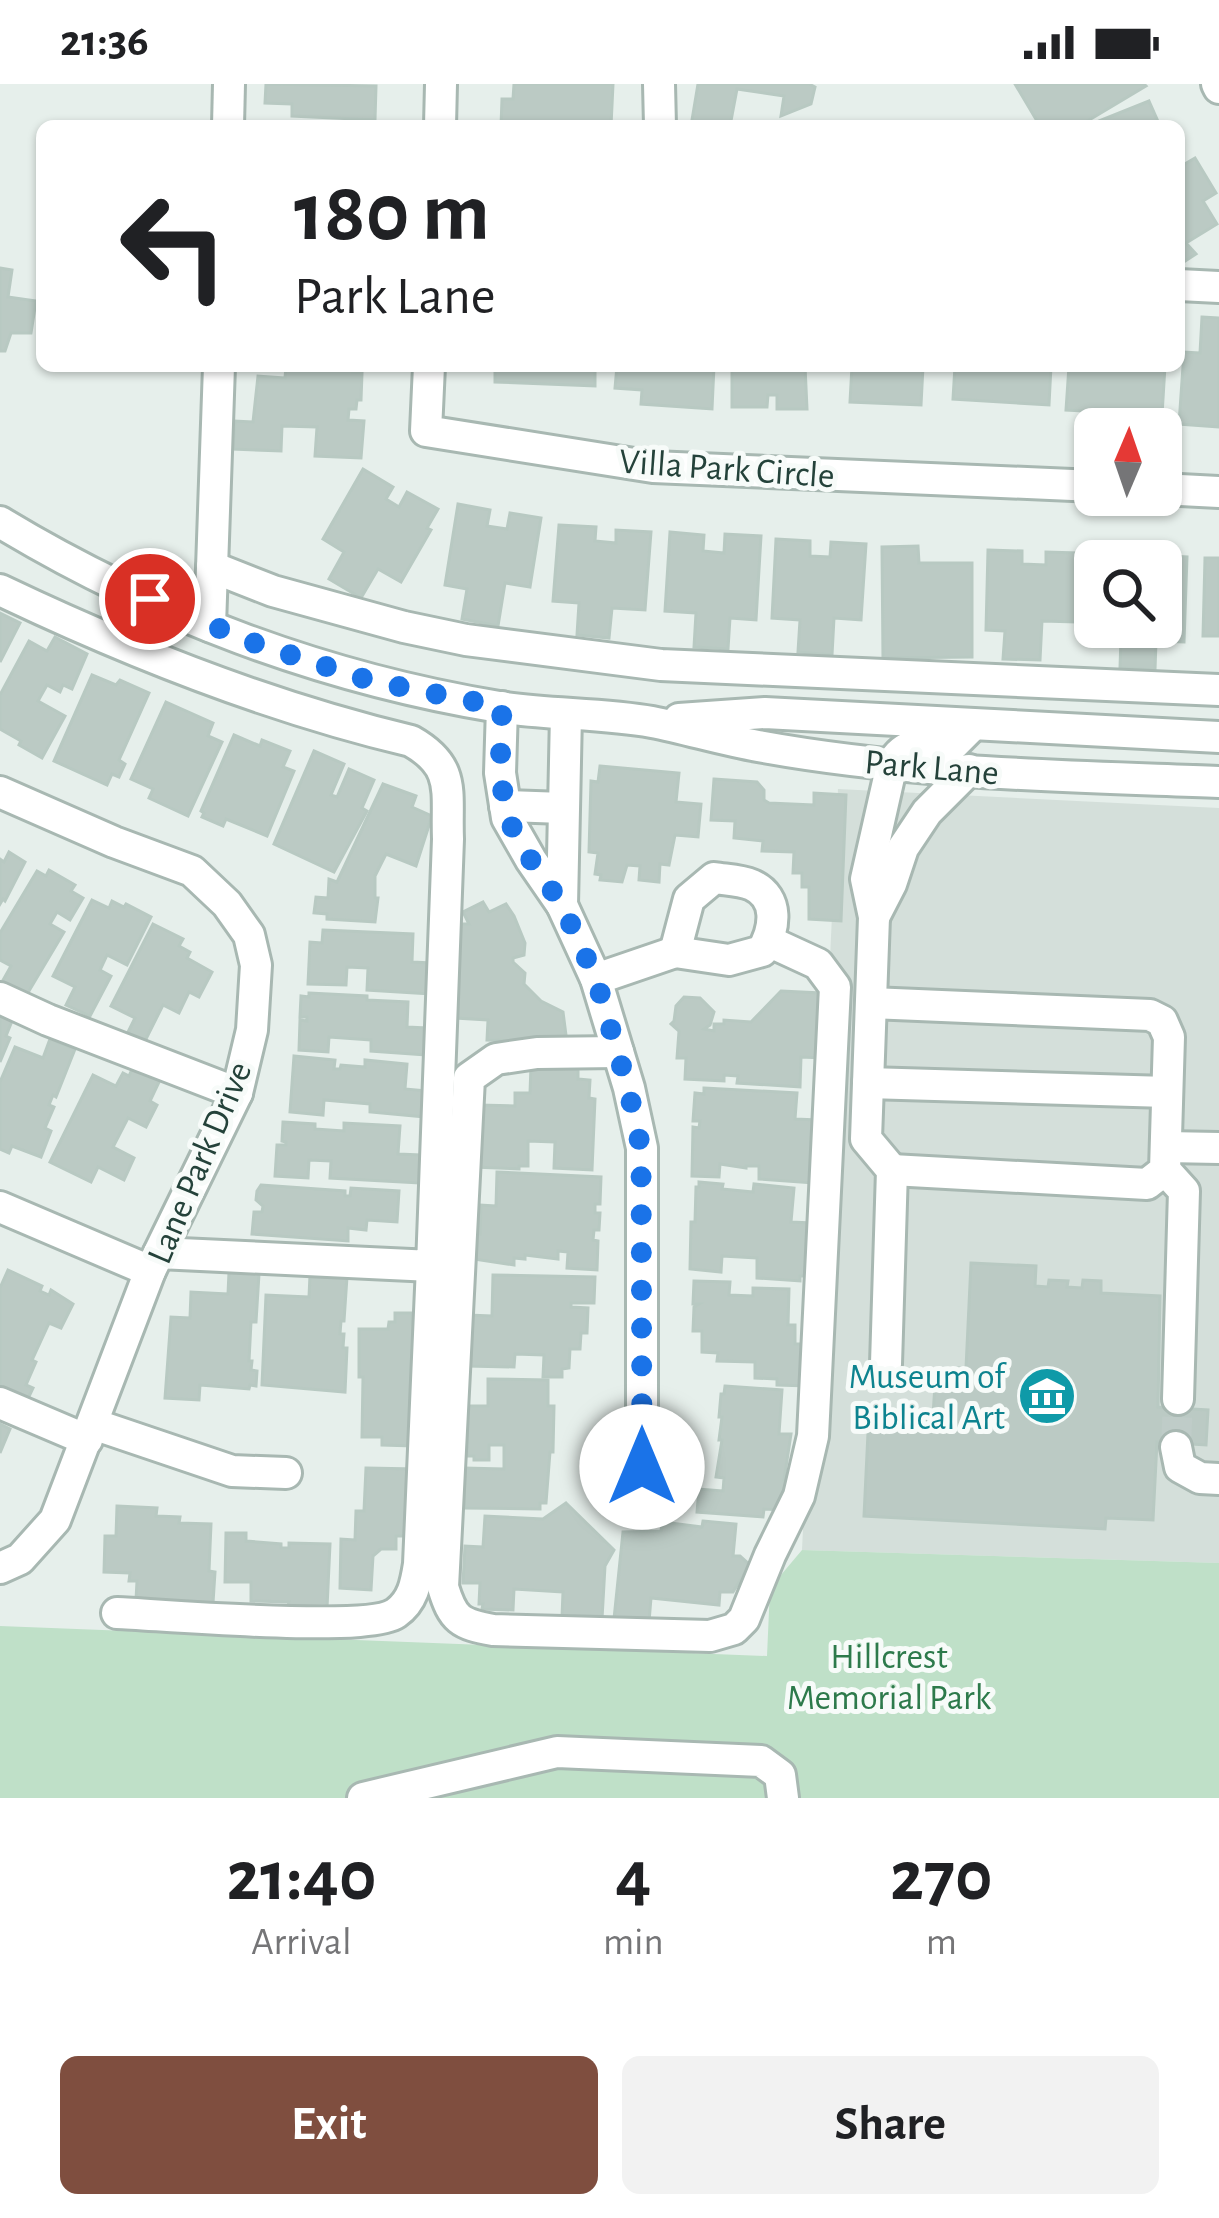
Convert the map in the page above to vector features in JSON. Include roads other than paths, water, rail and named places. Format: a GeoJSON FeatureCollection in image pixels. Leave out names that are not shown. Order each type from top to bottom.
{"type":"FeatureCollection","features":[{"type":"Feature","properties":{"kind":"street"},"geometry":{"type":"LineString","coordinates":[[228,120],[229,84]]}},
{"type":"Feature","properties":{"kind":"street"},"geometry":{"type":"LineString","coordinates":[[440,120],[442,84]]}},
{"type":"Feature","properties":{"kind":"street"},"geometry":{"type":"LineString","coordinates":[[659,84],[659,120]]}},
{"type":"Feature","properties":{"kind":"street"},"geometry":{"type":"LineString","coordinates":[[1185,285],[1219,287]]}},
{"type":"Feature","properties":{"kind":"street"},"geometry":{"type":"LineString","coordinates":[[210,626],[219,372]]}},
{"type":"Feature","properties":{"kind":"street","name":"Villa Park Circle"},"geometry":{"type":"LineString","coordinates":[[429,372],[426,431],[653,467],[1074,485]]}},
{"type":"Feature","properties":{"kind":"street"},"geometry":{"type":"LineString","coordinates":[[1182,490],[1219,492]]}},
{"type":"Feature","properties":{"kind":"street","name":"Park Lane"},"geometry":{"type":"LineString","coordinates":[[0,522],[117,584],[210,626],[371,681],[502,707],[649,722],[759,747],[892,764],[1031,776],[1219,782]]}},
{"type":"Feature","properties":{"kind":"street"},"geometry":{"type":"LineString","coordinates":[[212,567],[273,591],[404,627],[466,640],[661,665],[1219,690]]}},
{"type":"Feature","properties":{"kind":"street"},"geometry":{"type":"LineString","coordinates":[[0,590],[81,629],[194,674],[282,706],[411,741],[430,752],[446,774],[448,839],[415,1590],[392,1616],[343,1623],[117,1613]]}},
{"type":"Feature","properties":{"kind":"street"},"geometry":{"type":"LineString","coordinates":[[502,707],[500,773],[507,818],[562,905],[596,979],[641,1148],[642,1467]]}},
{"type":"Feature","properties":{"kind":"street","name":"Park Lane"},"geometry":{"type":"LineString","coordinates":[[649,722],[765,713],[1219,737]]}},
{"type":"Feature","properties":{"kind":"street"},"geometry":{"type":"LineString","coordinates":[[562,905],[566,714]]}},
{"type":"Feature","properties":{"kind":"street"},"geometry":{"type":"LineString","coordinates":[[886,1364],[892,1170],[866,1139],[874,917],[866,879],[898,753],[916,743],[954,744],[972,726]]}},
{"type":"Feature","properties":{"kind":"street"},"geometry":{"type":"LineString","coordinates":[[874,917],[892,884],[903,848],[927,812],[969,770]]}},
{"type":"Feature","properties":{"kind":"street","name":"Lane Park Drive"},"geometry":{"type":"LineString","coordinates":[[0,792],[191,871],[226,904],[249,935],[256,965],[252,1030],[237,1093],[155,1262],[55,1520],[20,1559],[0,1568]]}},
{"type":"Feature","properties":{"kind":"street"},"geometry":{"type":"LineString","coordinates":[[505,806],[563,808]]}},
{"type":"Feature","properties":{"kind":"street"},"geometry":{"type":"LineString","coordinates":[[596,979],[675,952],[729,960],[763,951],[772,934],[773,913],[764,892],[747,882],[714,878],[689,899],[675,952]]}},
{"type":"Feature","properties":{"kind":"street"},"geometry":{"type":"LineString","coordinates":[[618,1052],[537,1053],[496,1059],[469,1078],[443,1587],[451,1613],[468,1625],[493,1630],[710,1636],[734,1629],[744,1618],[799,1496],[812,1436],[835,987],[818,964],[768,941]]}},
{"type":"Feature","properties":{"kind":"street"},"geometry":{"type":"LineString","coordinates":[[0,998],[237,1093]]}},
{"type":"Feature","properties":{"kind":"street"},"geometry":{"type":"LineString","coordinates":[[871,1003],[1150,1016],[1162,1021],[1169,1037],[1166,1159],[1184,1191],[1178,1399]]}},
{"type":"Feature","properties":{"kind":"street"},"geometry":{"type":"LineString","coordinates":[[868,1083],[1167,1092]]}},
{"type":"Feature","properties":{"kind":"street"},"geometry":{"type":"LineString","coordinates":[[892,1170],[1147,1184],[1166,1159],[1219,1148]]}},
{"type":"Feature","properties":{"kind":"street"},"geometry":{"type":"LineString","coordinates":[[0,1207],[155,1262],[431,1265]]}},
{"type":"Feature","properties":{"kind":"street"},"geometry":{"type":"LineString","coordinates":[[0,1403],[232,1471],[286,1473]]}},
{"type":"Feature","properties":{"kind":"street"},"geometry":{"type":"LineString","coordinates":[[1176,1447],[1180,1467],[1200,1478],[1219,1479]]}},
{"type":"Feature","properties":{"kind":"street"},"geometry":{"type":"LineString","coordinates":[[363,1798],[557,1752],[761,1761],[780,1775],[783,1798]]}},
{"type":"Feature","properties":{"kind":"tunnel"},"geometry":{"type":"LineString","coordinates":[[1176,1447],[1178,1399]]}},
{"type":"Feature","properties":{"kind":"place","name":"Museum of Biblical Art"},"geometry":{"type":"Point","coordinates":[1047,1396]}},
{"type":"Feature","properties":{"kind":"park label","name":"Hillcrest Memorial Park"},"geometry":{"type":"Point","coordinates":[889,1676]}}]}
